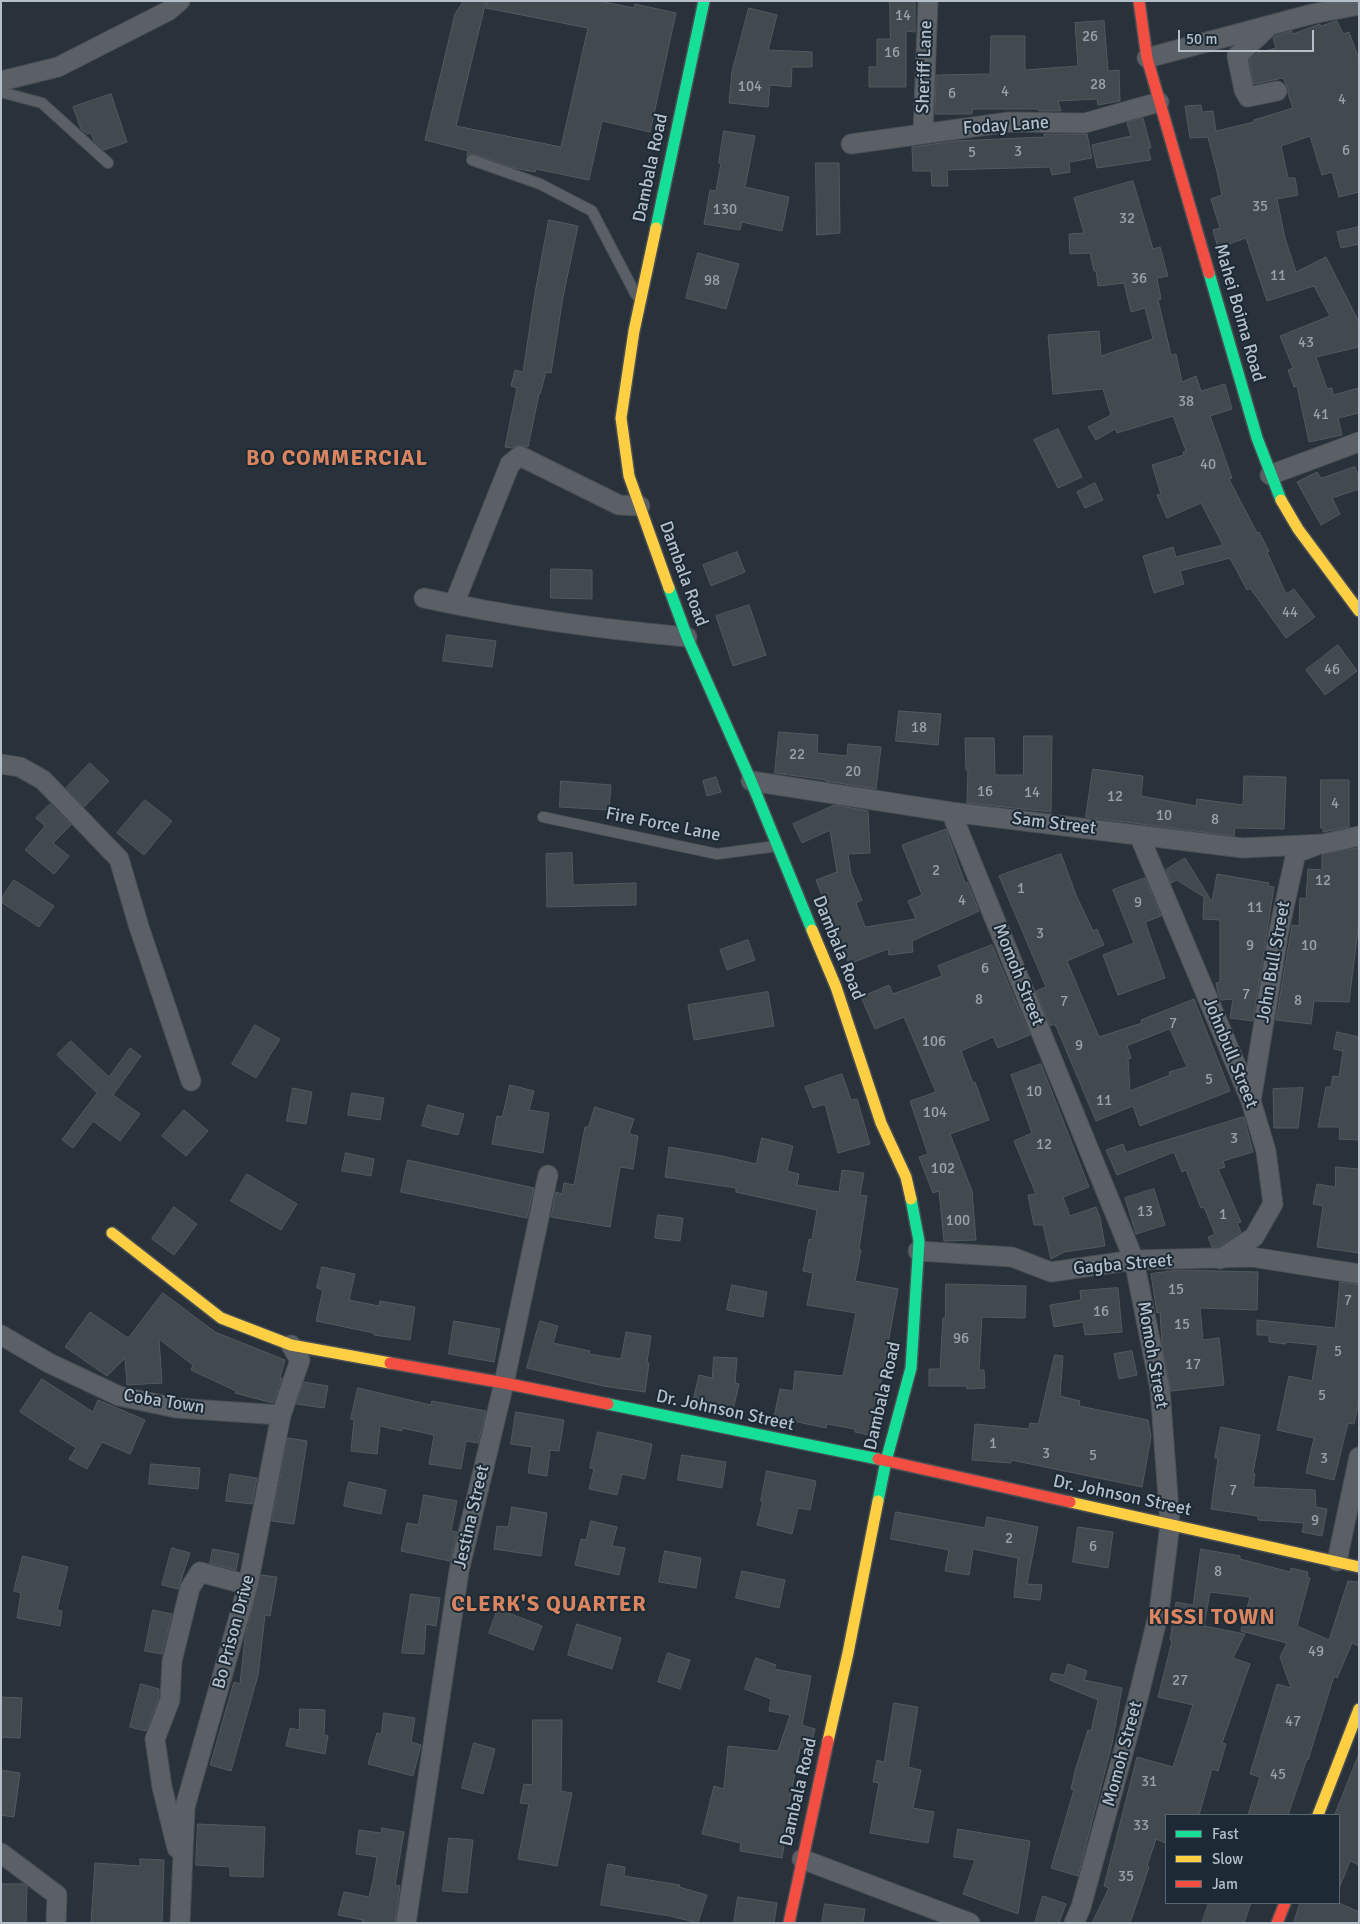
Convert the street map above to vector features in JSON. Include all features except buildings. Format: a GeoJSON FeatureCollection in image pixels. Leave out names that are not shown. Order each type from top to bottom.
{"type":"FeatureCollection","features":[{"type":"Feature","properties":{"kind":"street"},"geometry":{"type":"LineString","coordinates":[[1,81],[58,68],[168,12],[180,1]]}},
{"type":"Feature","properties":{"kind":"street","name":"Dambala Road"},"geometry":{"type":"LineString","coordinates":[[704,1],[640,303],[621,418],[629,476],[687,637],[751,781],[836,987],[881,1123],[906,1177],[919,1241],[916,1323],[911,1368],[886,1461],[848,1653],[789,1923]]}},
{"type":"Feature","properties":{"kind":"street","name":"Sheriff Lane"},"geometry":{"type":"LineString","coordinates":[[923,133],[928,1]]}},
{"type":"Feature","properties":{"kind":"street","name":"Mahei Boima Road"},"geometry":{"type":"LineString","coordinates":[[1139,1],[1147,58],[1159,102],[1254,428],[1270,475],[1283,506],[1359,611]]}},
{"type":"Feature","properties":{"kind":"street"},"geometry":{"type":"LineString","coordinates":[[1147,58],[1270,26],[1322,6],[1358,7]]}},
{"type":"Feature","properties":{"kind":"street"},"geometry":{"type":"LineString","coordinates":[[1270,26],[1237,56],[1244,90],[1248,97],[1277,91]]}},
{"type":"Feature","properties":{"kind":"street","name":"Foday Lane"},"geometry":{"type":"LineString","coordinates":[[851,144],[1009,122],[1085,123],[1159,102]]}},
{"type":"Feature","properties":{"kind":"street"},"geometry":{"type":"LineString","coordinates":[[1270,475],[1359,442]]}},
{"type":"Feature","properties":{"kind":"street"},"geometry":{"type":"LineString","coordinates":[[454,604],[510,464],[520,456],[619,505],[640,506]]}},
{"type":"Feature","properties":{"kind":"street"},"geometry":{"type":"LineString","coordinates":[[424,598],[601,629],[687,637]]}},
{"type":"Feature","properties":{"kind":"street"},"geometry":{"type":"LineString","coordinates":[[1,764],[20,767],[43,780],[119,859],[139,927],[191,1081]]}},
{"type":"Feature","properties":{"kind":"street","name":"Sam Street"},"geometry":{"type":"LineString","coordinates":[[751,781],[951,812],[1243,848],[1323,844],[1359,836]]}},
{"type":"Feature","properties":{"kind":"street","name":"Momoh Street"},"geometry":{"type":"LineString","coordinates":[[951,812],[1134,1260],[1160,1389],[1170,1524],[1159,1612],[1081,1907],[1074,1923]]}},
{"type":"Feature","properties":{"kind":"street","name":"Johnbull Street"},"geometry":{"type":"LineString","coordinates":[[1139,835],[1252,1101],[1266,1152],[1273,1204],[1254,1237],[1220,1259]]}},
{"type":"Feature","properties":{"kind":"street","name":"John Bull Street"},"geometry":{"type":"LineString","coordinates":[[1252,1101],[1279,930],[1296,853],[1323,844]]}},
{"type":"Feature","properties":{"kind":"street","name":"Jestina Street"},"geometry":{"type":"LineString","coordinates":[[406,1923],[458,1571],[504,1383],[548,1175]]}},
{"type":"Feature","properties":{"kind":"street","name":"Dr. Johnson Street"},"geometry":{"type":"LineString","coordinates":[[112,1233],[221,1318],[291,1345],[504,1383],[886,1461],[1359,1567]]}},
{"type":"Feature","properties":{"kind":"street","name":"Gagba Street"},"geometry":{"type":"LineString","coordinates":[[918,1252],[1012,1257],[1052,1272],[1134,1260],[1252,1257],[1359,1274]]}},
{"type":"Feature","properties":{"kind":"street","name":"Coba Town"},"geometry":{"type":"LineString","coordinates":[[1,1335],[49,1363],[119,1396],[176,1408],[281,1415]]}},
{"type":"Feature","properties":{"kind":"street","name":"Bo Prison Drive"},"geometry":{"type":"LineString","coordinates":[[180,1923],[185,1807],[248,1585],[281,1415],[300,1360],[291,1345]]}},
{"type":"Feature","properties":{"kind":"street"},"geometry":{"type":"LineString","coordinates":[[1337,1561],[1359,1457]]}},
{"type":"Feature","properties":{"kind":"street"},"geometry":{"type":"LineString","coordinates":[[183,1869],[162,1787],[155,1739],[170,1700],[172,1661],[190,1588],[200,1572],[248,1585]]}},
{"type":"Feature","properties":{"kind":"street"},"geometry":{"type":"LineString","coordinates":[[1318,1814],[1359,1709]]}},
{"type":"Feature","properties":{"kind":"street"},"geometry":{"type":"LineString","coordinates":[[1,1853],[57,1895],[56,1923]]}},
{"type":"Feature","properties":{"kind":"street"},"geometry":{"type":"LineString","coordinates":[[802,1859],[970,1923]]}},
{"type":"Feature","properties":{"kind":"street"},"geometry":{"type":"LineString","coordinates":[[1277,1923],[1285,1904]]}},
{"type":"Feature","properties":{"kind":"lane"},"geometry":{"type":"LineString","coordinates":[[1,92],[42,103],[108,163]]}},
{"type":"Feature","properties":{"kind":"lane"},"geometry":{"type":"LineString","coordinates":[[472,160],[540,184],[592,211],[640,303]]}},
{"type":"Feature","properties":{"kind":"lane","name":"Fire Force Lane"},"geometry":{"type":"LineString","coordinates":[[543,817],[717,854],[778,846]]}},
{"type":"Feature","properties":{"kind":"traffic: fast"},"geometry":{"type":"LineString","coordinates":[[656,228],[704,1]]}},
{"type":"Feature","properties":{"kind":"traffic: fast"},"geometry":{"type":"LineString","coordinates":[[1209,273],[1257,438],[1281,500]]}},
{"type":"Feature","properties":{"kind":"traffic: fast"},"geometry":{"type":"LineString","coordinates":[[669,588],[687,637],[751,781],[812,930]]}},
{"type":"Feature","properties":{"kind":"traffic: fast"},"geometry":{"type":"LineString","coordinates":[[878,1501],[886,1461],[911,1368],[919,1241],[911,1199]]}},
{"type":"Feature","properties":{"kind":"traffic: fast"},"geometry":{"type":"LineString","coordinates":[[608,1404],[878,1459]]}},
{"type":"Feature","properties":{"kind":"traffic: slow"},"geometry":{"type":"LineString","coordinates":[[656,228],[634,331],[621,418],[629,476],[669,588]]}},
{"type":"Feature","properties":{"kind":"traffic: slow"},"geometry":{"type":"LineString","coordinates":[[1281,500],[1298,529],[1359,611]]}},
{"type":"Feature","properties":{"kind":"traffic: slow"},"geometry":{"type":"LineString","coordinates":[[812,930],[836,987],[881,1123],[906,1177],[911,1199]]}},
{"type":"Feature","properties":{"kind":"traffic: slow"},"geometry":{"type":"LineString","coordinates":[[112,1233],[221,1318],[291,1345],[390,1363]]}},
{"type":"Feature","properties":{"kind":"traffic: slow"},"geometry":{"type":"LineString","coordinates":[[828,1741],[848,1653],[878,1501]]}},
{"type":"Feature","properties":{"kind":"traffic: slow"},"geometry":{"type":"LineString","coordinates":[[1070,1502],[1359,1567]]}},
{"type":"Feature","properties":{"kind":"traffic: slow"},"geometry":{"type":"LineString","coordinates":[[1318,1814],[1359,1709]]}},
{"type":"Feature","properties":{"kind":"traffic: jam"},"geometry":{"type":"LineString","coordinates":[[1139,1],[1147,58],[1209,273]]}},
{"type":"Feature","properties":{"kind":"traffic: jam"},"geometry":{"type":"LineString","coordinates":[[390,1363],[608,1404]]}},
{"type":"Feature","properties":{"kind":"traffic: jam"},"geometry":{"type":"LineString","coordinates":[[878,1459],[1070,1502]]}},
{"type":"Feature","properties":{"kind":"traffic: jam"},"geometry":{"type":"LineString","coordinates":[[789,1923],[828,1741]]}},
{"type":"Feature","properties":{"kind":"traffic: jam"},"geometry":{"type":"LineString","coordinates":[[1277,1923],[1285,1904]]}},
{"type":"Feature","properties":{"kind":"district","name":"BO COMMERCIAL"},"geometry":{"type":"Point","coordinates":[337,459]}},
{"type":"Feature","properties":{"kind":"district","name":"CLERK'S QUARTER"},"geometry":{"type":"Point","coordinates":[549,1605]}},
{"type":"Feature","properties":{"kind":"district","name":"KISSI TOWN"},"geometry":{"type":"Point","coordinates":[1212,1618]}}]}
